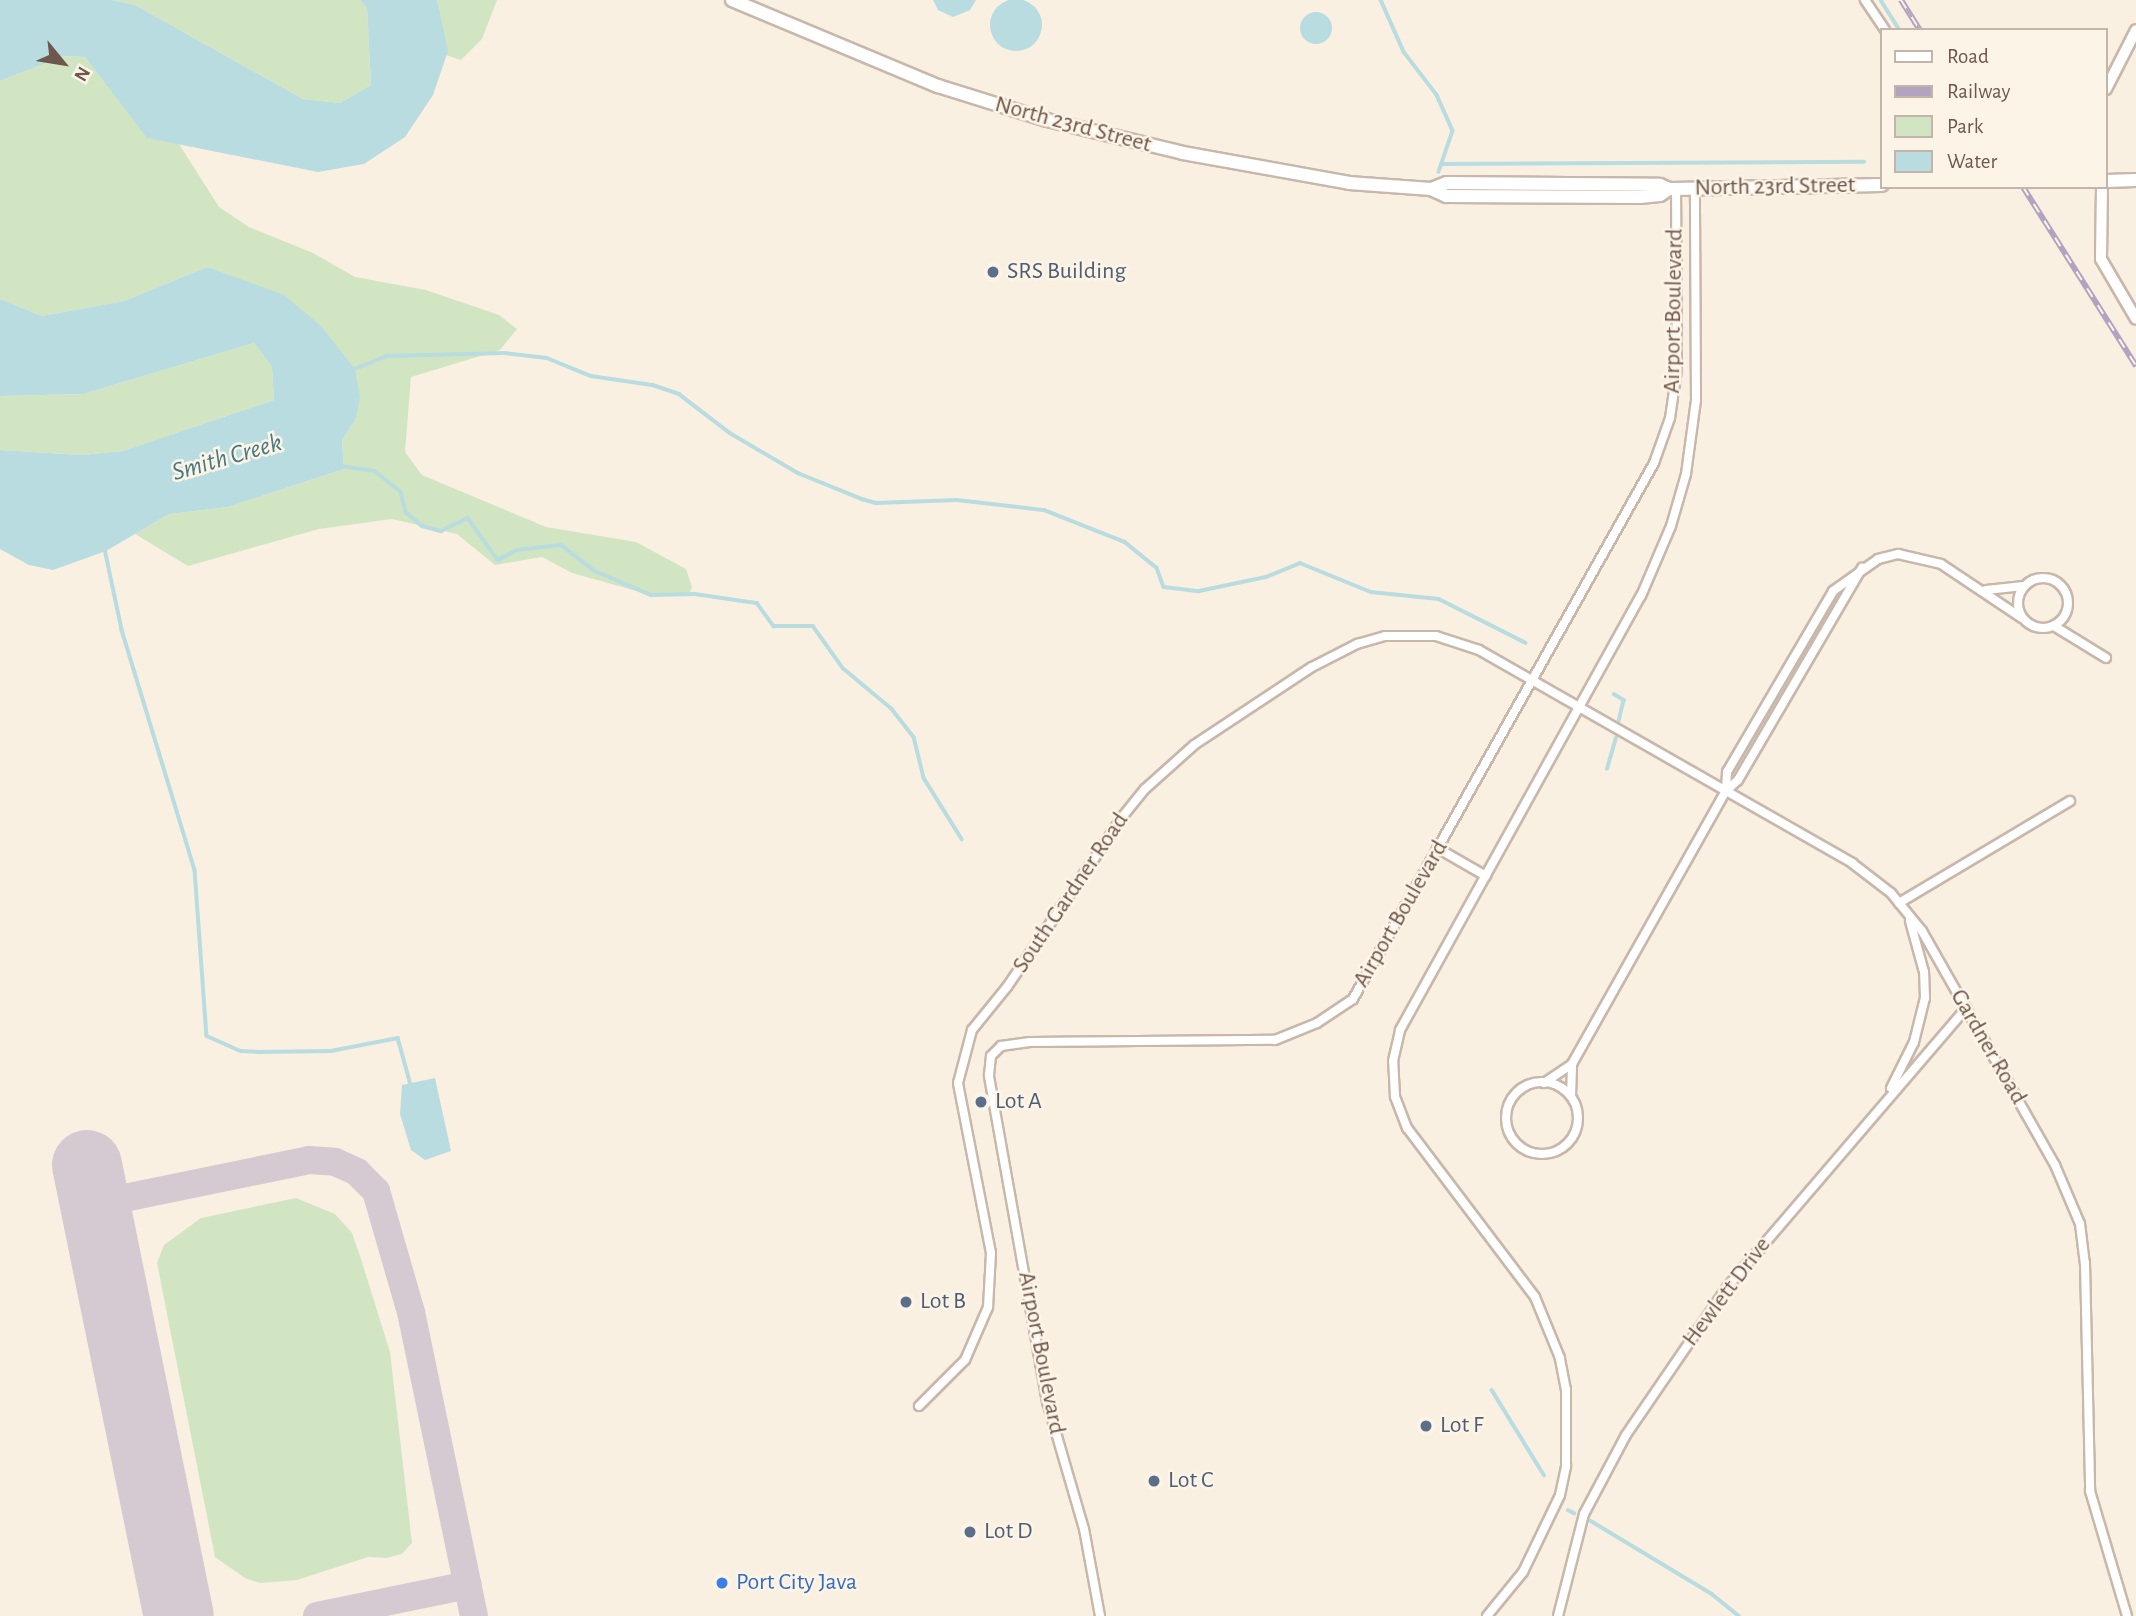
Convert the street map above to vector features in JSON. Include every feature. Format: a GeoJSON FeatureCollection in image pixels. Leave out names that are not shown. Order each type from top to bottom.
{"type":"FeatureCollection","features":[{"type":"Feature","properties":{"kind":"main road","name":"North 23rd Street"},"geometry":{"type":"LineString","coordinates":[[732,0],[907,75],[1083,130],[1349,183],[1431,189],[1446,196],[1479,197],[1640,197],[1660,195],[1672,189],[1881,185]]}},
{"type":"Feature","properties":{"kind":"main road"},"geometry":{"type":"LineString","coordinates":[[2108,181],[2136,180]]}},
{"type":"Feature","properties":{"kind":"street"},"geometry":{"type":"LineString","coordinates":[[1865,0],[1884,28]]}},
{"type":"Feature","properties":{"kind":"street"},"geometry":{"type":"LineString","coordinates":[[2108,85],[2136,30]]}},
{"type":"Feature","properties":{"kind":"street","name":"Airport Boulevard"},"geometry":{"type":"LineString","coordinates":[[1487,1616],[1523,1572],[1560,1495],[1568,1428],[1560,1358],[1521,1273],[1407,1128],[1393,1081],[1400,1030],[1642,596],[1671,526],[1686,474],[1697,378],[1695,188]]}},
{"type":"Feature","properties":{"kind":"street","name":"Airport Boulevard"},"geometry":{"type":"LineString","coordinates":[[1100,1616],[1084,1530],[1047,1402],[989,1075],[991,1056],[1000,1046],[1030,1042],[1275,1040],[1317,1023],[1353,999],[1639,495],[1670,418],[1678,342],[1672,189]]}},
{"type":"Feature","properties":{"kind":"street"},"geometry":{"type":"LineString","coordinates":[[2102,189],[2101,259],[2136,319]]}},
{"type":"Feature","properties":{"kind":"street"},"geometry":{"type":"LineString","coordinates":[[1726,791],[1727,772],[1833,591],[1862,568],[1898,554],[1923,557],[1986,590],[2036,628],[2054,626],[2066,615],[2066,591],[2046,578],[2024,586],[1986,590]]}},
{"type":"Feature","properties":{"kind":"street"},"geometry":{"type":"LineString","coordinates":[[1572,1064],[1571,1096],[1579,1119],[1571,1141],[1552,1154],[1528,1152],[1511,1137],[1506,1114],[1517,1092],[1544,1083],[1572,1064],[1726,791],[1738,780],[1862,568]]}},
{"type":"Feature","properties":{"kind":"street"},"geometry":{"type":"LineString","coordinates":[[2022,618],[2017,602],[2024,586]]}},
{"type":"Feature","properties":{"kind":"street"},"geometry":{"type":"LineString","coordinates":[[2054,626],[2106,658]]}},
{"type":"Feature","properties":{"kind":"street","name":"South Gardner Road"},"geometry":{"type":"LineString","coordinates":[[919,1406],[965,1360],[982,1326],[991,1288],[987,1224],[958,1083],[965,1048],[984,1013],[1007,988],[1075,882],[1145,789],[1194,745],[1312,667],[1356,644],[1385,636],[1417,634],[1479,650],[1534,681]]}},
{"type":"Feature","properties":{"kind":"street","name":"Gardner Road"},"geometry":{"type":"LineString","coordinates":[[1534,681],[1852,863],[1907,911],[1966,1008],[2055,1165],[2080,1224],[2085,1263],[2090,1491],[2127,1616]]}},
{"type":"Feature","properties":{"kind":"street"},"geometry":{"type":"LineString","coordinates":[[1899,903],[2070,801]]}},
{"type":"Feature","properties":{"kind":"street"},"geometry":{"type":"LineString","coordinates":[[1439,849],[1486,876]]}},
{"type":"Feature","properties":{"kind":"street"},"geometry":{"type":"LineString","coordinates":[[1874,1114],[1903,1070],[1921,1021],[1924,972],[1907,911]]}},
{"type":"Feature","properties":{"kind":"street","name":"Hewlett Drive"},"geometry":{"type":"LineString","coordinates":[[1558,1616],[1584,1514],[1626,1435],[1728,1286],[1966,1008]]}},
{"type":"Feature","properties":{"kind":"street"},"geometry":{"type":"LineString","coordinates":[[1544,1083],[1571,1096]]}},
{"type":"Feature","properties":{"kind":"green space"},"geometry":{"type":"Polygon","coordinates":[[[112,0],[360,0],[367,8],[371,85],[340,103],[303,99],[135,5],[112,0]]]}},
{"type":"Feature","properties":{"kind":"green space"},"geometry":{"type":"Polygon","coordinates":[[[437,0],[497,0],[482,39],[461,60],[446,55],[437,0]]]}},
{"type":"Feature","properties":{"kind":"green space"},"geometry":{"type":"Polygon","coordinates":[[[64,56],[85,57],[147,137],[179,144],[219,207],[249,227],[313,253],[355,277],[426,290],[499,315],[517,329],[500,350],[411,377],[405,452],[422,475],[546,527],[636,542],[686,569],[692,587],[689,594],[651,595],[572,573],[542,557],[495,565],[457,534],[392,519],[319,529],[188,566],[135,534],[169,514],[228,507],[344,469],[342,441],[356,418],[239,281],[207,267],[124,301],[42,316],[0,299],[0,81],[64,56]]]}},
{"type":"Feature","properties":{"kind":"green space"},"geometry":{"type":"Polygon","coordinates":[[[254,343],[272,367],[274,400],[123,451],[82,455],[0,450],[0,396],[83,394],[254,343]]]}},
{"type":"Feature","properties":{"kind":"green space"},"geometry":{"type":"Polygon","coordinates":[[[296,1198],[335,1214],[352,1233],[361,1259],[390,1352],[412,1543],[402,1554],[386,1558],[368,1557],[297,1580],[260,1583],[245,1578],[215,1557],[157,1263],[164,1245],[201,1218],[296,1198]]]}},
{"type":"Feature","properties":{"kind":"water"},"geometry":{"type":"Polygon","coordinates":[[[1016,-1],[1026,1],[1034,7],[1040,15],[1040,35],[1034,43],[1026,49],[1016,51],[1006,49],[998,43],[992,35],[990,25],[992,15],[998,7],[1006,1],[1016,-1]]]}},
{"type":"Feature","properties":{"kind":"water"},"geometry":{"type":"Polygon","coordinates":[[[0,0],[112,0],[135,5],[303,99],[340,103],[371,85],[367,8],[360,0],[437,0],[448,51],[433,95],[405,137],[364,164],[318,172],[147,138],[85,57],[64,56],[0,81],[0,0]]]}},
{"type":"Feature","properties":{"kind":"water"},"geometry":{"type":"Polygon","coordinates":[[[933,0],[976,0],[970,10],[953,17],[938,10],[933,0]]]}},
{"type":"Feature","properties":{"kind":"water"},"geometry":{"type":"Polygon","coordinates":[[[1316,12],[1327,17],[1332,28],[1327,39],[1316,44],[1305,39],[1300,28],[1305,17],[1316,12]]]}},
{"type":"Feature","properties":{"kind":"water","name":"Smith Creek"},"geometry":{"type":"Polygon","coordinates":[[[207,267],[284,295],[321,326],[355,369],[360,397],[356,418],[342,441],[344,469],[228,507],[169,514],[106,551],[53,570],[29,565],[0,549],[0,450],[82,455],[123,451],[274,400],[272,367],[254,343],[83,394],[0,396],[0,299],[42,316],[124,301],[207,267]]]}},
{"type":"Feature","properties":{"kind":"water"},"geometry":{"type":"Polygon","coordinates":[[[435,1078],[451,1151],[425,1160],[411,1150],[400,1114],[402,1085],[435,1078]]]}},
{"type":"Feature","properties":{"kind":"waterway"},"geometry":{"type":"LineString","coordinates":[[1381,0],[1404,52],[1437,95],[1453,131],[1439,172]]}},
{"type":"Feature","properties":{"kind":"waterway"},"geometry":{"type":"LineString","coordinates":[[1881,0],[1899,28]]}},
{"type":"Feature","properties":{"kind":"waterway"},"geometry":{"type":"LineString","coordinates":[[1442,164],[1864,162]]}},
{"type":"Feature","properties":{"kind":"waterway"},"geometry":{"type":"LineString","coordinates":[[352,370],[387,356],[505,353],[547,358],[591,376],[653,385],[679,394],[730,433],[798,473],[862,499],[876,503],[957,500],[1044,510],[1125,542],[1157,568],[1164,587],[1199,591],[1266,577],[1300,563],[1371,592],[1439,599],[1526,643]]}},
{"type":"Feature","properties":{"kind":"waterway"},"geometry":{"type":"LineString","coordinates":[[340,466],[375,471],[401,492],[406,512],[422,526],[441,531],[468,518],[498,560],[517,550],[561,545],[595,571],[651,595],[695,594],[757,603],[774,626],[813,626],[843,668],[892,709],[914,737],[924,778],[962,839]]}},
{"type":"Feature","properties":{"kind":"waterway"},"geometry":{"type":"LineString","coordinates":[[105,549],[122,630],[195,870],[207,1036],[241,1051],[258,1052],[331,1051],[398,1038],[411,1085]]}},
{"type":"Feature","properties":{"kind":"waterway"},"geometry":{"type":"LineString","coordinates":[[1614,694],[1624,700],[1619,721]]}},
{"type":"Feature","properties":{"kind":"waterway"},"geometry":{"type":"LineString","coordinates":[[1607,769],[1616,738]]}},
{"type":"Feature","properties":{"kind":"waterway"},"geometry":{"type":"LineString","coordinates":[[1492,1390],[1544,1475]]}},
{"type":"Feature","properties":{"kind":"waterway"},"geometry":{"type":"LineString","coordinates":[[1568,1510],[1574,1513]]}},
{"type":"Feature","properties":{"kind":"waterway"},"geometry":{"type":"LineString","coordinates":[[1591,1521],[1712,1594],[1739,1616]]}},
{"type":"Feature","properties":{"kind":"taxiway"},"geometry":{"type":"LineString","coordinates":[[95,1204],[309,1160],[335,1162],[357,1172],[376,1191],[411,1312],[474,1616]]}},
{"type":"Feature","properties":{"kind":"taxiway"},"geometry":{"type":"LineString","coordinates":[[317,1616],[468,1585]]}},
{"type":"Feature","properties":{"kind":"runway"},"geometry":{"type":"LineString","coordinates":[[87,1165],[179,1616]]}},
{"type":"Feature","properties":{"kind":"railway"},"geometry":{"type":"LineString","coordinates":[[1901,0],[1919,28]]}},
{"type":"Feature","properties":{"kind":"railway"},"geometry":{"type":"LineString","coordinates":[[2024,189],[2136,366]]}},
{"type":"Feature","properties":{"kind":"place","name":"SRS Building"},"geometry":{"type":"Point","coordinates":[993,272]}},
{"type":"Feature","properties":{"kind":"place","name":"Lot A"},"geometry":{"type":"Point","coordinates":[981,1102]}},
{"type":"Feature","properties":{"kind":"place","name":"Lot B"},"geometry":{"type":"Point","coordinates":[906,1302]}},
{"type":"Feature","properties":{"kind":"place","name":"Lot F"},"geometry":{"type":"Point","coordinates":[1426,1426]}},
{"type":"Feature","properties":{"kind":"place","name":"Lot C"},"geometry":{"type":"Point","coordinates":[1154,1481]}},
{"type":"Feature","properties":{"kind":"place","name":"Lot D"},"geometry":{"type":"Point","coordinates":[970,1532]}},
{"type":"Feature","properties":{"kind":"place","name":"Port City Java"},"geometry":{"type":"Point","coordinates":[722,1583]}}]}
